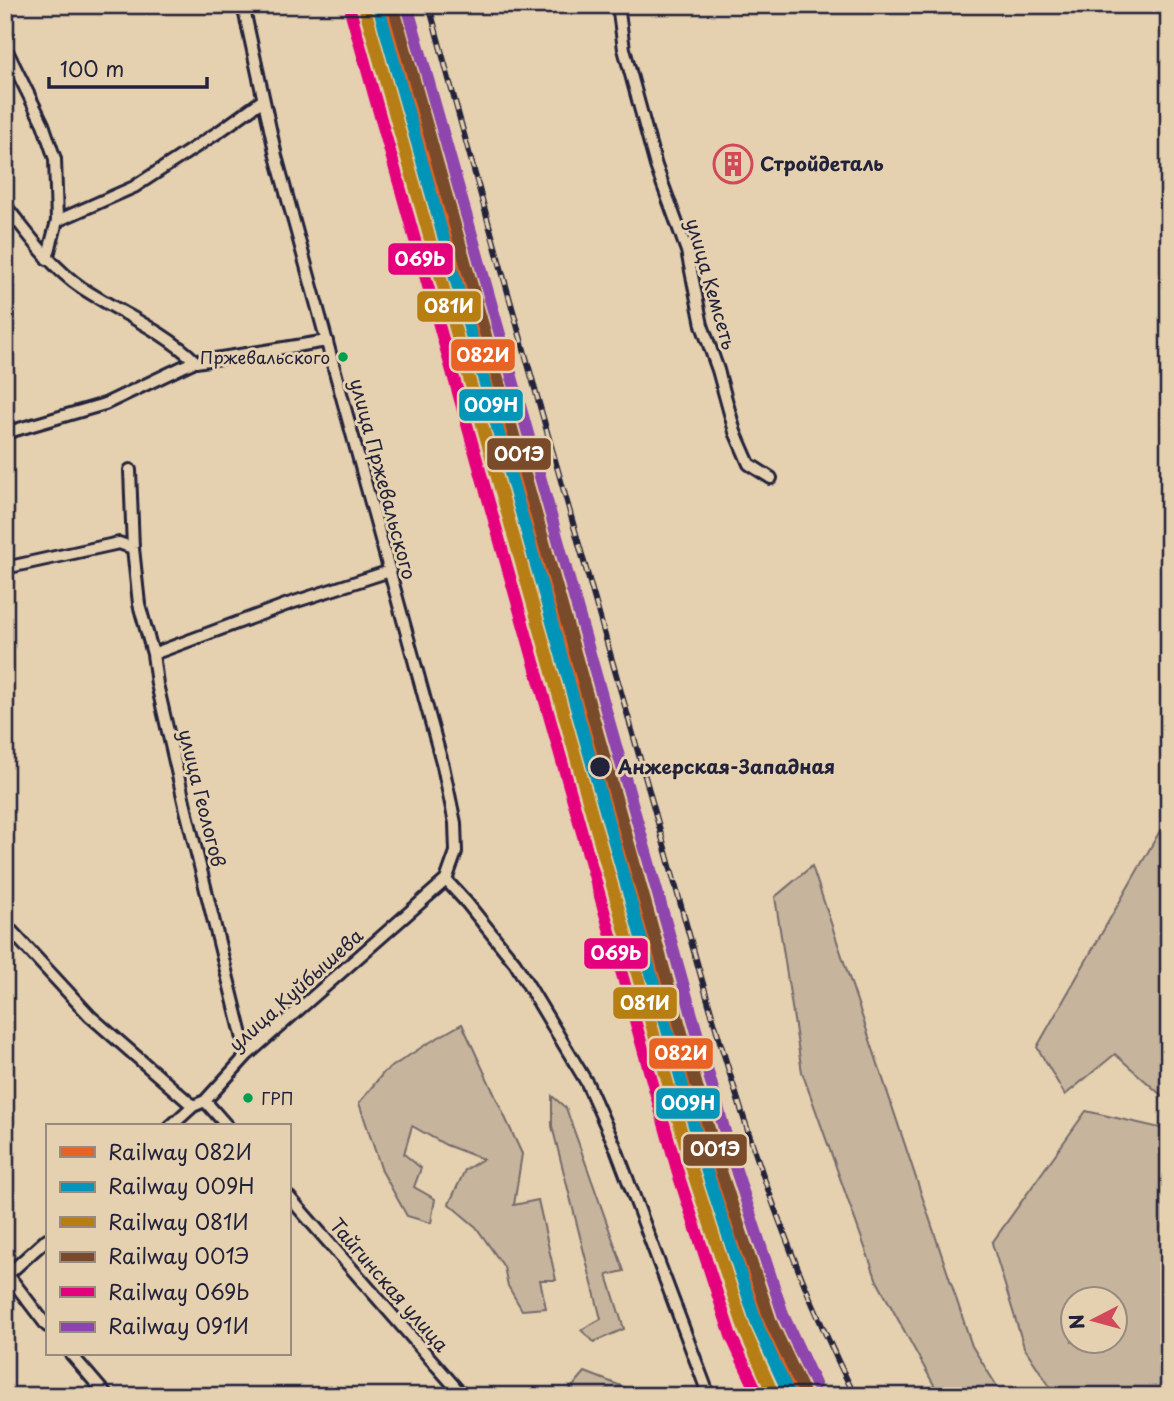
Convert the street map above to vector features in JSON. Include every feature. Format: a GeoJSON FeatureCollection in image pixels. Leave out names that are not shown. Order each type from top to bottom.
{"type":"FeatureCollection","features":[{"type":"Feature","properties":{"kind":"street","name":"улица Пржевальского"},"geometry":{"type":"LineString","coordinates":[[243,5],[276,156],[443,765],[455,823],[456,852],[446,880]]}},
{"type":"Feature","properties":{"kind":"street","name":"улица Кемсеть"},"geometry":{"type":"LineString","coordinates":[[618,5],[624,49],[656,166],[687,251],[702,325],[718,370],[734,432],[750,464],[771,478]]}},
{"type":"Feature","properties":{"kind":"street"},"geometry":{"type":"LineString","coordinates":[[5,47],[43,124],[55,159],[57,221],[47,259]]}},
{"type":"Feature","properties":{"kind":"street"},"geometry":{"type":"LineString","coordinates":[[57,221],[134,187],[263,100]]}},
{"type":"Feature","properties":{"kind":"street"},"geometry":{"type":"LineString","coordinates":[[5,205],[47,259],[81,287],[179,345],[195,362]]}},
{"type":"Feature","properties":{"kind":"street"},"geometry":{"type":"LineString","coordinates":[[5,433],[105,404],[195,362],[327,341]]}},
{"type":"Feature","properties":{"kind":"street","name":"улица Геологов"},"geometry":{"type":"LineString","coordinates":[[130,470],[133,548],[139,604],[153,654],[157,684],[186,810],[247,1055]]}},
{"type":"Feature","properties":{"kind":"street"},"geometry":{"type":"LineString","coordinates":[[5,568],[119,543],[133,548]]}},
{"type":"Feature","properties":{"kind":"street"},"geometry":{"type":"LineString","coordinates":[[153,654],[288,604],[390,571]]}},
{"type":"Feature","properties":{"kind":"street"},"geometry":{"type":"LineString","coordinates":[[446,880],[515,963],[587,1083],[615,1146],[709,1396]]}},
{"type":"Feature","properties":{"kind":"street","name":"улица Куйбышева"},"geometry":{"type":"LineString","coordinates":[[173,1124],[193,1106],[205,1101],[247,1055],[446,880]]}},
{"type":"Feature","properties":{"kind":"street"},"geometry":{"type":"LineString","coordinates":[[5,924],[90,1016],[193,1106]]}},
{"type":"Feature","properties":{"kind":"street"},"geometry":{"type":"LineString","coordinates":[[205,1101],[225,1124]]}},
{"type":"Feature","properties":{"kind":"street","name":"Тайгинская улица"},"geometry":{"type":"LineString","coordinates":[[290,1198],[463,1396]]}},
{"type":"Feature","properties":{"kind":"street"},"geometry":{"type":"LineString","coordinates":[[46,1240],[6,1274],[46,1325]]}},
{"type":"Feature","properties":{"kind":"street"},"geometry":{"type":"LineString","coordinates":[[73,1356],[107,1396]]}},
{"type":"Feature","properties":{"kind":"shaded area"},"geometry":{"type":"Polygon","coordinates":[[[1169,815],[1169,1102],[1115,1054],[1065,1095],[1037,1047],[1169,815]]]}},
{"type":"Feature","properties":{"kind":"shaded area"},"geometry":{"type":"Polygon","coordinates":[[[812,866],[972,1346],[1003,1396],[940,1396],[877,1281],[802,1072],[775,897],[812,866]]]}},
{"type":"Feature","properties":{"kind":"shaded area"},"geometry":{"type":"Polygon","coordinates":[[[462,1024],[522,1154],[514,1205],[538,1200],[556,1280],[540,1280],[546,1308],[522,1310],[508,1286],[504,1267],[476,1227],[449,1204],[465,1170],[483,1159],[446,1145],[412,1126],[404,1154],[421,1168],[414,1187],[435,1199],[431,1223],[407,1216],[382,1171],[359,1103],[384,1072],[462,1024]]]}},
{"type":"Feature","properties":{"kind":"shaded area"},"geometry":{"type":"Polygon","coordinates":[[[552,1096],[566,1108],[624,1271],[607,1275],[624,1329],[594,1342],[581,1330],[601,1319],[552,1126],[552,1096]]]}},
{"type":"Feature","properties":{"kind":"shaded area"},"geometry":{"type":"Polygon","coordinates":[[[1086,1111],[1169,1130],[1169,1396],[1056,1396],[1024,1347],[992,1243],[1086,1111]]]}},
{"type":"Feature","properties":{"kind":"shaded area"},"geometry":{"type":"Polygon","coordinates":[[[585,1372],[647,1396],[570,1396],[568,1392],[585,1372]]]}},
{"type":"Feature","properties":{"kind":"railway"},"geometry":{"type":"LineString","coordinates":[[429,5],[712,1015],[761,1171],[789,1247],[855,1396]]}},
{"type":"Feature","properties":{"kind":"rail line","name":"009Н"},"geometry":{"type":"LineString","coordinates":[[378,5],[707,1172],[758,1327],[790,1396]]}},
{"type":"Feature","properties":{"kind":"rail line","name":"082И"},"geometry":{"type":"LineString","coordinates":[[387,5],[463,284],[714,1171],[749,1281],[799,1396]]}},
{"type":"Feature","properties":{"kind":"rail line","name":"001Э"},"geometry":{"type":"LineString","coordinates":[[393,5],[720,1168],[771,1322],[803,1390]]}},
{"type":"Feature","properties":{"kind":"rail line","name":"091И"},"geometry":{"type":"LineString","coordinates":[[407,5],[734,1164],[784,1317],[815,1384]]}},
{"type":"Feature","properties":{"kind":"rail line","name":"081И"},"geometry":{"type":"LineString","coordinates":[[365,9],[694,1176],[745,1331],[774,1396]]}},
{"type":"Feature","properties":{"kind":"rail line","name":"069Ь"},"geometry":{"type":"LineString","coordinates":[[351,13],[680,1180],[731,1336],[759,1396]]}},
{"type":"Feature","properties":{"kind":"place","name":"Стройдеталь"},"geometry":{"type":"Point","coordinates":[733,164]}},
{"type":"Feature","properties":{"kind":"place","name":"Пржевальского"},"geometry":{"type":"Point","coordinates":[343,357]}},
{"type":"Feature","properties":{"kind":"place","name":"Анжерская-Западная"},"geometry":{"type":"Point","coordinates":[600,767]}},
{"type":"Feature","properties":{"kind":"place","name":"ГРП"},"geometry":{"type":"Point","coordinates":[248,1098]}}]}
